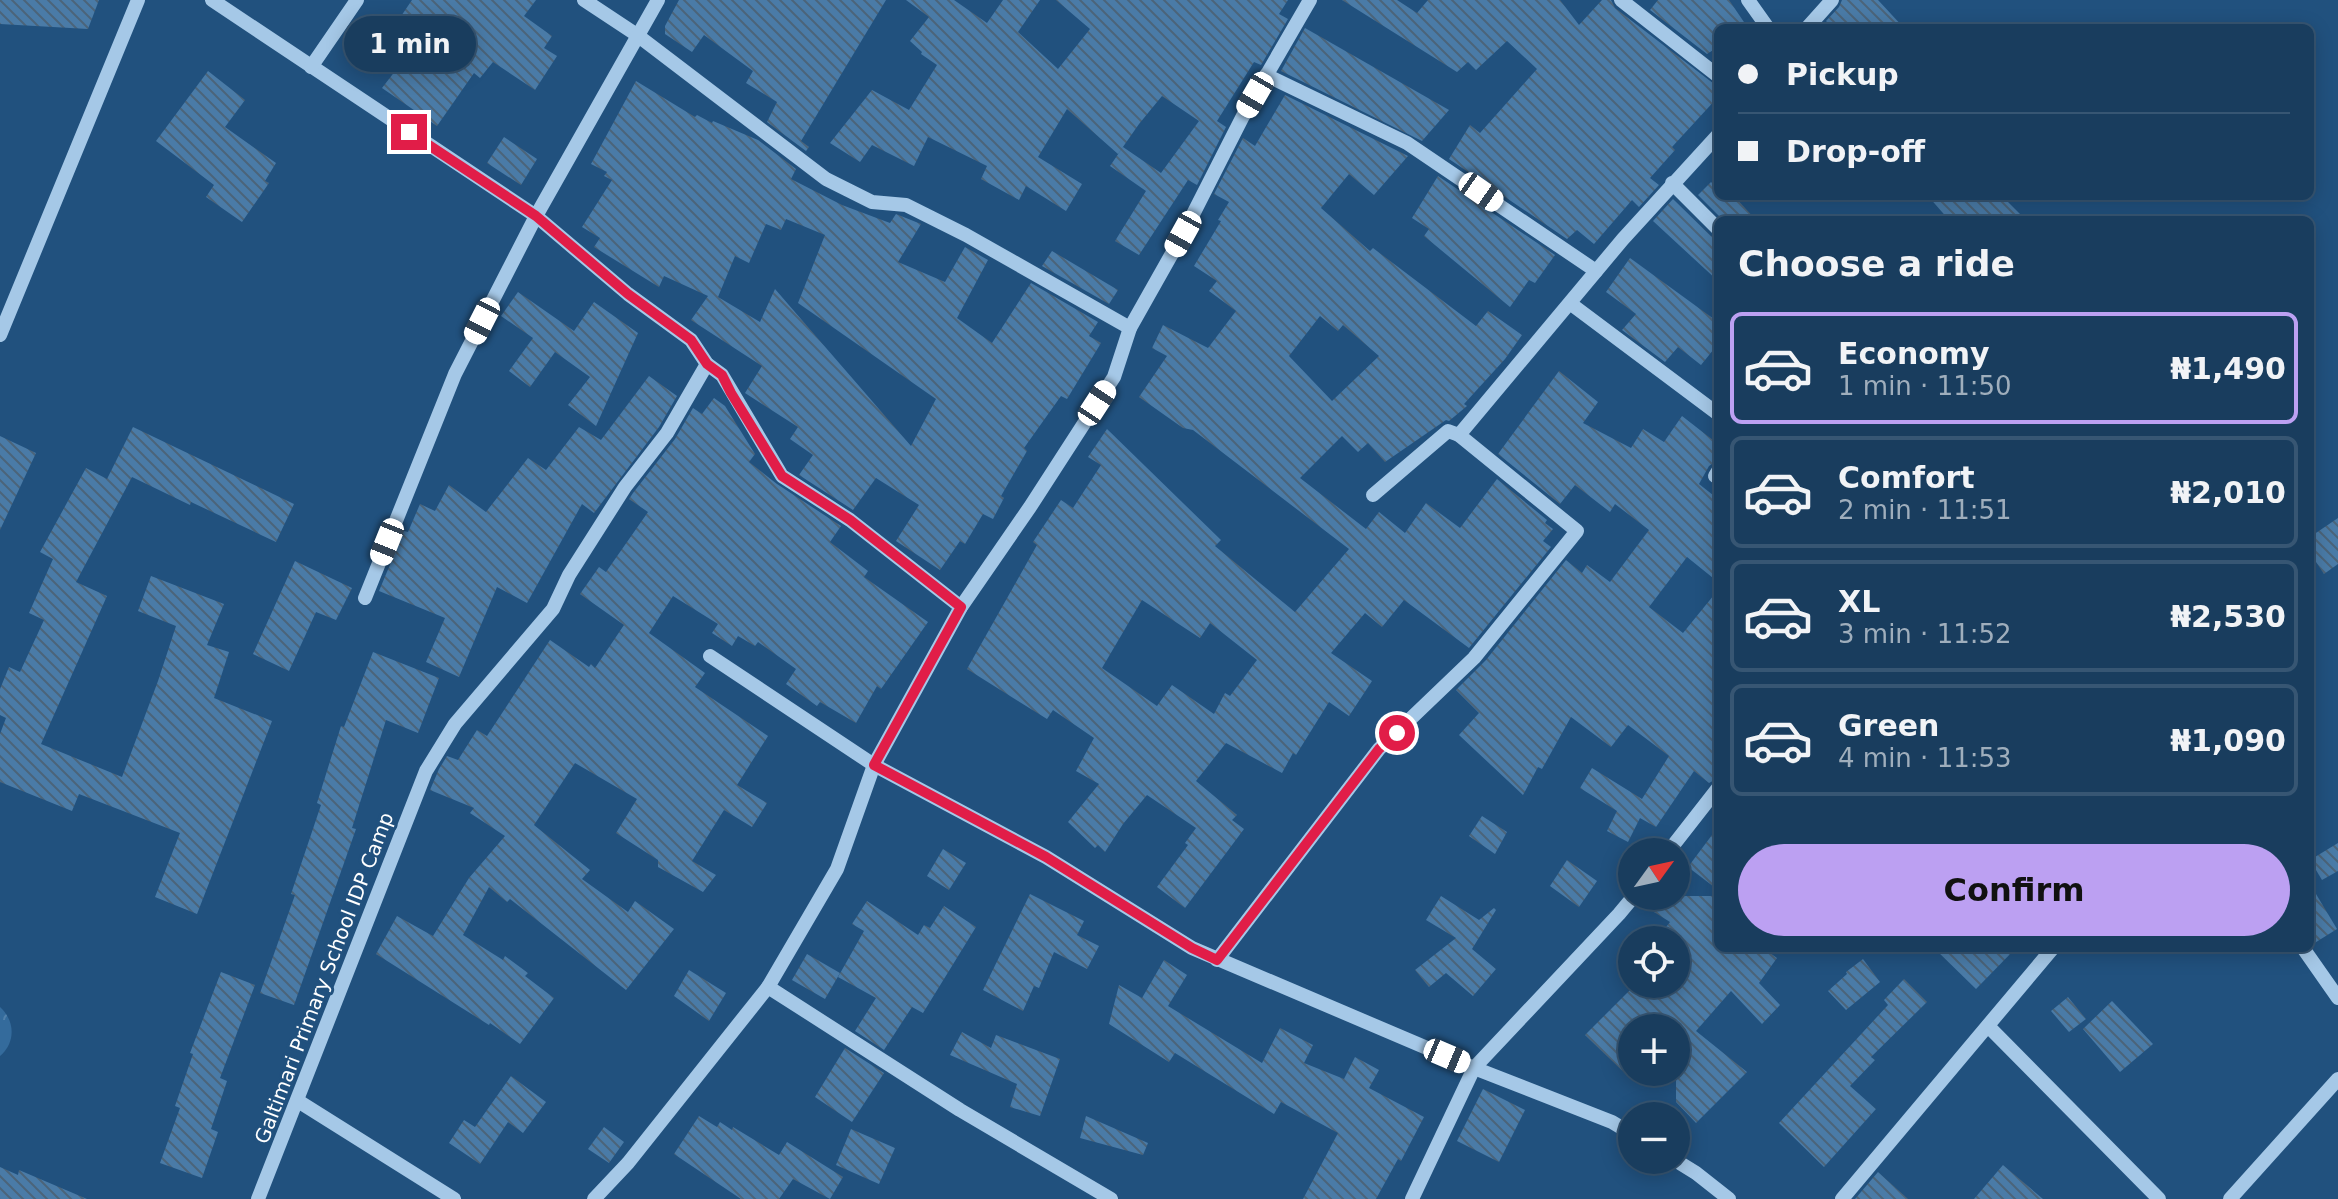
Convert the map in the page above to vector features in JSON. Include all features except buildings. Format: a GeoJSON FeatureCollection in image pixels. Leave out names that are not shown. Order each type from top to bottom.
{"type":"FeatureCollection","features":[{"type":"Feature","properties":{"kind":"street"},"geometry":{"type":"LineString","coordinates":[[0,335],[138,0]]}},
{"type":"Feature","properties":{"kind":"street"},"geometry":{"type":"LineString","coordinates":[[212,0],[536,216],[628,294],[691,340],[707,364],[722,375],[782,476],[850,520],[961,607]]}},
{"type":"Feature","properties":{"kind":"street"},"geometry":{"type":"LineString","coordinates":[[311,67],[357,0]]}},
{"type":"Feature","properties":{"kind":"street"},"geometry":{"type":"LineString","coordinates":[[584,0],[637,35],[826,179],[872,202],[906,205],[966,235],[1130,328]]}},
{"type":"Feature","properties":{"kind":"street"},"geometry":{"type":"LineString","coordinates":[[365,598],[455,374],[536,216],[658,0]]}},
{"type":"Feature","properties":{"kind":"street"},"geometry":{"type":"LineString","coordinates":[[594,1199],[628,1163],[768,987],[837,869],[874,765],[961,607],[1114,377],[1130,328],[1266,75],[1310,0]]}},
{"type":"Feature","properties":{"kind":"street"},"geometry":{"type":"LineString","coordinates":[[1621,0],[1714,73]]}},
{"type":"Feature","properties":{"kind":"street"},"geometry":{"type":"LineString","coordinates":[[1748,0],[1765,24]]}},
{"type":"Feature","properties":{"kind":"street"},"geometry":{"type":"LineString","coordinates":[[1811,24],[1832,0]]}},
{"type":"Feature","properties":{"kind":"street"},"geometry":{"type":"LineString","coordinates":[[1266,75],[1407,143],[1596,271]]}},
{"type":"Feature","properties":{"kind":"street"},"geometry":{"type":"LineString","coordinates":[[1459,435],[1596,271],[1714,139]]}},
{"type":"Feature","properties":{"kind":"street"},"geometry":{"type":"LineString","coordinates":[[1672,183],[1714,225]]}},
{"type":"Feature","properties":{"kind":"street"},"geometry":{"type":"LineString","coordinates":[[1571,304],[1714,411]]}},
{"type":"Feature","properties":{"kind":"street","name":"Galtimari Primary School IDP Camp"},"geometry":{"type":"LineString","coordinates":[[258,1199],[426,771],[455,724],[553,609],[569,575],[625,487],[667,433],[707,364]]}},
{"type":"Feature","properties":{"kind":"street"},"geometry":{"type":"LineString","coordinates":[[1217,960],[1379,749],[1474,658],[1577,531],[1459,435],[1448,431],[1373,495]]}},
{"type":"Feature","properties":{"kind":"street"},"geometry":{"type":"LineString","coordinates":[[710,656],[874,765],[1046,857],[1192,948],[1618,1126]]}},
{"type":"Feature","properties":{"kind":"street"},"geometry":{"type":"LineString","coordinates":[[1679,838],[1714,793]]}},
{"type":"Feature","properties":{"kind":"street"},"geometry":{"type":"LineString","coordinates":[[1412,1199],[1474,1068],[1621,910]]}},
{"type":"Feature","properties":{"kind":"street"},"geometry":{"type":"LineString","coordinates":[[1842,1199],[2050,952]]}},
{"type":"Feature","properties":{"kind":"street"},"geometry":{"type":"LineString","coordinates":[[2306,952],[2338,998]]}},
{"type":"Feature","properties":{"kind":"street"},"geometry":{"type":"LineString","coordinates":[[768,987],[960,1110],[1111,1199]]}},
{"type":"Feature","properties":{"kind":"street"},"geometry":{"type":"LineString","coordinates":[[1988,1026],[2159,1199]]}},
{"type":"Feature","properties":{"kind":"street"},"geometry":{"type":"LineString","coordinates":[[2230,1199],[2338,1079]]}},
{"type":"Feature","properties":{"kind":"street"},"geometry":{"type":"LineString","coordinates":[[298,1101],[454,1199]]}},
{"type":"Feature","properties":{"kind":"street"},"geometry":{"type":"LineString","coordinates":[[1690,1169],[1729,1199]]}},
{"type":"Feature","properties":{"kind":"green space"},"geometry":{"type":"Polygon","coordinates":[[[0,1007],[9,1019],[12,1032],[9,1044],[0,1056],[0,1007]]]}},
{"type":"Feature","properties":{"kind":"route"},"geometry":{"type":"LineString","coordinates":[[409,132],[536,216],[628,294],[691,340],[707,364],[722,375],[782,476],[850,520],[961,607],[874,765],[1046,857],[1192,948],[1217,960],[1379,749],[1397,733]]}}]}
